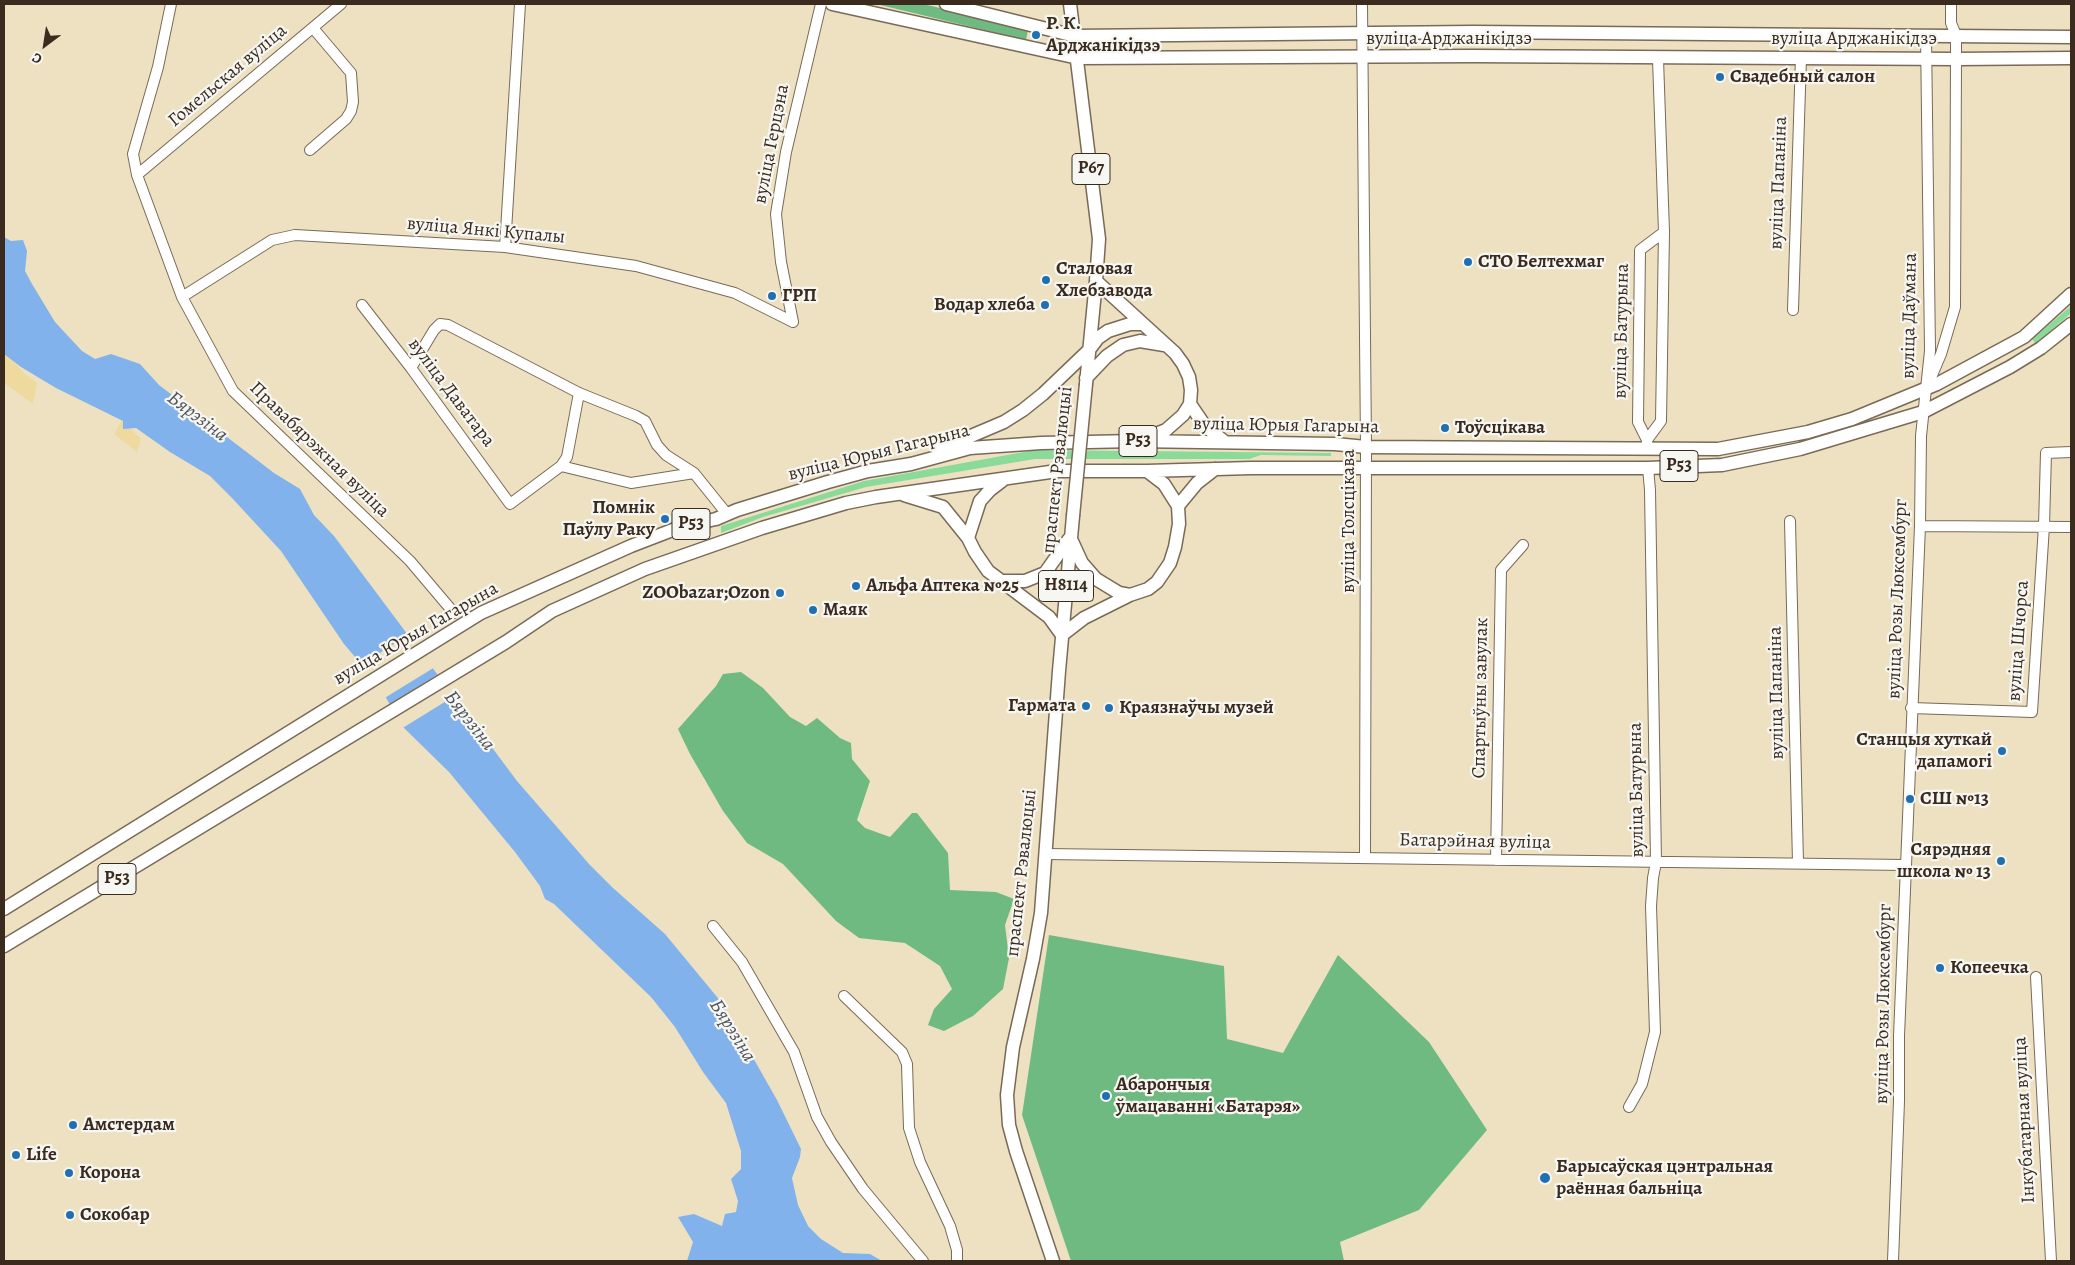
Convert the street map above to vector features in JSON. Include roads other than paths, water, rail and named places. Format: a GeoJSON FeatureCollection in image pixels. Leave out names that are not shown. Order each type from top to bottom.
{"type":"FeatureCollection","features":[{"type":"Feature","properties":{"kind":"main road","name":"вуліца Арджанікідзэ"},"geometry":{"type":"LineString","coordinates":[[832,4],[1078,58],[1473,56],[1658,59],[1800,57],[2071,58]]}},
{"type":"Feature","properties":{"kind":"main road","name":"вуліца Арджанікідзэ"},"geometry":{"type":"LineString","coordinates":[[946,4],[1075,36],[1362,33],[2071,37]]}},
{"type":"Feature","properties":{"kind":"main road","name":"праспект Рэвалюцыі"},"geometry":{"type":"LineString","coordinates":[[1053,1261],[1016,1151],[1009,1125],[1007,1095],[1013,1048],[1041,913],[1070,537],[1096,281],[1098,239],[1078,58],[1070,4]]}},
{"type":"Feature","properties":{"kind":"main road"},"geometry":{"type":"LineString","coordinates":[[1096,281],[1175,354],[1183,364],[1189,377],[1191,390],[1190,404],[1183,415],[1174,425],[1161,433],[1135,441]]}},
{"type":"Feature","properties":{"kind":"main road","name":"вуліца Юрыя Гагарына"},"geometry":{"type":"LineString","coordinates":[[4,909],[481,613],[631,546],[683,526],[716,519],[868,471],[911,464],[970,448],[1040,443],[1135,441],[1335,444],[1366,447],[1647,445],[1718,450],[1808,432],[1852,419],[1926,389],[2024,337],[2071,294]]}},
{"type":"Feature","properties":{"kind":"main road"},"geometry":{"type":"LineString","coordinates":[[911,464],[1004,422],[1024,410],[1090,350],[1098,338],[1108,331],[1130,324],[1142,324]]}},
{"type":"Feature","properties":{"kind":"main road","name":"Р53"},"geometry":{"type":"LineString","coordinates":[[4,946],[506,642],[552,610],[645,569],[780,523],[846,503],[1057,471],[1648,468],[1722,465],[1800,449],[1923,412],[2010,367],[2041,348],[2071,324]]}},
{"type":"Feature","properties":{"kind":"main road"},"geometry":{"type":"LineString","coordinates":[[1086,381],[1107,356],[1123,345],[1140,341],[1164,345]]}},
{"type":"Feature","properties":{"kind":"main road"},"geometry":{"type":"LineString","coordinates":[[1190,404],[1205,426],[1224,442]]}},
{"type":"Feature","properties":{"kind":"main road"},"geometry":{"type":"LineString","coordinates":[[1178,506],[1197,482],[1215,469]]}},
{"type":"Feature","properties":{"kind":"main road"},"geometry":{"type":"LineString","coordinates":[[899,494],[943,507],[968,538],[988,571],[1049,617],[1062,635],[1084,618],[1130,595],[1148,589],[1157,582],[1170,562],[1179,524],[1178,506],[1164,484],[1147,471]]}},
{"type":"Feature","properties":{"kind":"main road"},"geometry":{"type":"LineString","coordinates":[[968,538],[980,501],[990,490],[1004,480]]}},
{"type":"Feature","properties":{"kind":"main road"},"geometry":{"type":"LineString","coordinates":[[1070,537],[1082,563],[1096,579],[1119,593],[1130,595]]}},
{"type":"Feature","properties":{"kind":"main road","name":"Р67"},"geometry":{"type":"LineString","coordinates":[[1002,581],[1025,581],[1045,573],[1070,537]]}},
{"type":"Feature","properties":{"kind":"street","name":"Правабярэжная вуліца"},"geometry":{"type":"LineString","coordinates":[[171,4],[158,67],[133,154],[137,174],[182,297],[233,391],[410,561],[454,613]]}},
{"type":"Feature","properties":{"kind":"street","name":"Гомельская вуліца"},"geometry":{"type":"LineString","coordinates":[[137,174],[341,4]]}},
{"type":"Feature","properties":{"kind":"street"},"geometry":{"type":"LineString","coordinates":[[505,247],[520,4]]}},
{"type":"Feature","properties":{"kind":"street","name":"вуліца Герцэна"},"geometry":{"type":"LineString","coordinates":[[793,322],[781,262],[776,214],[786,152],[821,4]]}},
{"type":"Feature","properties":{"kind":"street","name":"вуліца Толсцікава"},"geometry":{"type":"LineString","coordinates":[[1362,4],[1366,447],[1365,858]]}},
{"type":"Feature","properties":{"kind":"street","name":"вуліца Даўмана"},"geometry":{"type":"LineString","coordinates":[[1926,389],[1941,354],[1955,307],[1956,35],[1951,23],[1952,4]]}},
{"type":"Feature","properties":{"kind":"street"},"geometry":{"type":"LineString","coordinates":[[310,150],[346,119],[351,111],[353,102],[351,73],[313,28]]}},
{"type":"Feature","properties":{"kind":"street","name":"вуліца Даўмана"},"geometry":{"type":"LineString","coordinates":[[1926,35],[1930,351],[1926,389]]}},
{"type":"Feature","properties":{"kind":"street","name":"вуліца Папаніна"},"geometry":{"type":"LineString","coordinates":[[1793,310],[1800,57]]}},
{"type":"Feature","properties":{"kind":"street"},"geometry":{"type":"LineString","coordinates":[[1647,445],[1661,421],[1664,232],[1658,106],[1658,59]]}},
{"type":"Feature","properties":{"kind":"street","name":"вуліца Батурына"},"geometry":{"type":"LineString","coordinates":[[1647,445],[1638,422],[1640,250],[1664,232]]}},
{"type":"Feature","properties":{"kind":"street","name":"вуліца Янкі Купалы"},"geometry":{"type":"LineString","coordinates":[[182,297],[272,240],[295,235],[505,247],[636,266],[735,293],[793,322]]}},
{"type":"Feature","properties":{"kind":"street","name":"вуліца Даватара"},"geometry":{"type":"LineString","coordinates":[[362,305],[411,368],[510,504],[561,466]]}},
{"type":"Feature","properties":{"kind":"street"},"geometry":{"type":"LineString","coordinates":[[411,368],[434,330],[440,324],[448,325],[579,393],[645,421],[657,445],[666,455],[694,474],[727,514]]}},
{"type":"Feature","properties":{"kind":"street","name":"вуліца Розы Люксембург"},"geometry":{"type":"LineString","coordinates":[[1894,1261],[1905,865],[1920,526],[1921,436],[1926,389]]}},
{"type":"Feature","properties":{"kind":"street"},"geometry":{"type":"LineString","coordinates":[[579,393],[566,457],[561,466],[631,483],[694,474]]}},
{"type":"Feature","properties":{"kind":"street","name":"вуліца Шчорса"},"geometry":{"type":"LineString","coordinates":[[1911,708],[2032,712],[2044,526],[2046,453],[2071,452]]}},
{"type":"Feature","properties":{"kind":"street","name":"вуліца Батурына"},"geometry":{"type":"LineString","coordinates":[[1629,1107],[1642,1084],[1655,1032],[1651,906],[1656,862],[1650,490],[1648,468]]}},
{"type":"Feature","properties":{"kind":"street","name":"вуліца Папаніна"},"geometry":{"type":"LineString","coordinates":[[1790,522],[1798,863]]}},
{"type":"Feature","properties":{"kind":"street"},"geometry":{"type":"LineString","coordinates":[[1920,526],[2071,526]]}},
{"type":"Feature","properties":{"kind":"street","name":"Спартыўны завулак"},"geometry":{"type":"LineString","coordinates":[[1496,860],[1501,570],[1523,545]]}},
{"type":"Feature","properties":{"kind":"street","name":"Батарэйная вуліца"},"geometry":{"type":"LineString","coordinates":[[1045,854],[1905,865]]}},
{"type":"Feature","properties":{"kind":"street"},"geometry":{"type":"LineString","coordinates":[[713,926],[742,962],[794,1052],[817,1117],[831,1142],[863,1189],[923,1261]]}},
{"type":"Feature","properties":{"kind":"street","name":"Інкубатарная вуліца"},"geometry":{"type":"LineString","coordinates":[[2036,977],[2051,1261]]}},
{"type":"Feature","properties":{"kind":"street"},"geometry":{"type":"LineString","coordinates":[[844,996],[902,1052],[907,1064],[909,1128],[920,1162],[950,1226],[958,1261]]}},
{"type":"Feature","properties":{"kind":"water","name":"Бярэзіна"},"geometry":{"type":"Polygon","coordinates":[[[4,237],[11,241],[23,240],[27,251],[25,271],[55,322],[82,351],[95,359],[111,354],[140,364],[159,385],[274,473],[300,489],[314,515],[334,536],[517,781],[589,864],[665,934],[722,1003],[777,1100],[801,1149],[792,1178],[798,1205],[808,1226],[821,1239],[843,1253],[870,1254],[882,1261],[687,1261],[693,1242],[678,1217],[694,1214],[722,1226],[725,1214],[736,1212],[738,1201],[731,1179],[741,1169],[741,1151],[726,1103],[703,1072],[675,1027],[651,997],[554,904],[545,899],[540,886],[515,852],[449,772],[403,727],[378,684],[344,644],[281,551],[232,498],[210,476],[170,452],[136,428],[123,429],[123,421],[56,388],[21,367],[4,354],[4,237]]]}},
{"type":"Feature","properties":{"kind":"place","name":"Р. К. Арджанікідзэ"},"geometry":{"type":"Point","coordinates":[1036,35]}},
{"type":"Feature","properties":{"kind":"place","name":"Свадебный салон"},"geometry":{"type":"Point","coordinates":[1720,77]}},
{"type":"Feature","properties":{"kind":"place","name":"СТО Белтехмаг"},"geometry":{"type":"Point","coordinates":[1468,262]}},
{"type":"Feature","properties":{"kind":"place","name":"Сталовая Хлебзавода"},"geometry":{"type":"Point","coordinates":[1046,280]}},
{"type":"Feature","properties":{"kind":"place","name":"ГРП"},"geometry":{"type":"Point","coordinates":[772,296]}},
{"type":"Feature","properties":{"kind":"place","name":"Водар хлеба"},"geometry":{"type":"Point","coordinates":[1045,305]}},
{"type":"Feature","properties":{"kind":"place","name":"Тоўсцікава"},"geometry":{"type":"Point","coordinates":[1445,428]}},
{"type":"Feature","properties":{"kind":"place","name":"Помнік Паўлу Раку"},"geometry":{"type":"Point","coordinates":[665,519]}},
{"type":"Feature","properties":{"kind":"place","name":"Альфа Аптека №25"},"geometry":{"type":"Point","coordinates":[856,586]}},
{"type":"Feature","properties":{"kind":"place","name":"ZOObazar;Ozon"},"geometry":{"type":"Point","coordinates":[780,593]}},
{"type":"Feature","properties":{"kind":"place","name":"Маяк"},"geometry":{"type":"Point","coordinates":[813,610]}},
{"type":"Feature","properties":{"kind":"place","name":"Гармата"},"geometry":{"type":"Point","coordinates":[1086,706]}},
{"type":"Feature","properties":{"kind":"place","name":"Краязнаўчы музей"},"geometry":{"type":"Point","coordinates":[1109,708]}},
{"type":"Feature","properties":{"kind":"place","name":"Станцыя хуткай дапамогі"},"geometry":{"type":"Point","coordinates":[2002,751]}},
{"type":"Feature","properties":{"kind":"place","name":"СШ №13"},"geometry":{"type":"Point","coordinates":[1910,799]}},
{"type":"Feature","properties":{"kind":"place","name":"Сярэдняя школа № 13"},"geometry":{"type":"Point","coordinates":[2001,861]}},
{"type":"Feature","properties":{"kind":"place","name":"Копеечка"},"geometry":{"type":"Point","coordinates":[1940,968]}},
{"type":"Feature","properties":{"kind":"place","name":"Абарончыя ўмацаванні «Батарэя»"},"geometry":{"type":"Point","coordinates":[1106,1096]}},
{"type":"Feature","properties":{"kind":"place","name":"Амстердам"},"geometry":{"type":"Point","coordinates":[73,1125]}},
{"type":"Feature","properties":{"kind":"place","name":"Life"},"geometry":{"type":"Point","coordinates":[16,1155]}},
{"type":"Feature","properties":{"kind":"place","name":"Корона"},"geometry":{"type":"Point","coordinates":[69,1173]}},
{"type":"Feature","properties":{"kind":"place","name":"Барысаўская цэнтральная раённая бальніца"},"geometry":{"type":"Point","coordinates":[1545,1178]}},
{"type":"Feature","properties":{"kind":"place","name":"Сокобар"},"geometry":{"type":"Point","coordinates":[70,1215]}}]}
